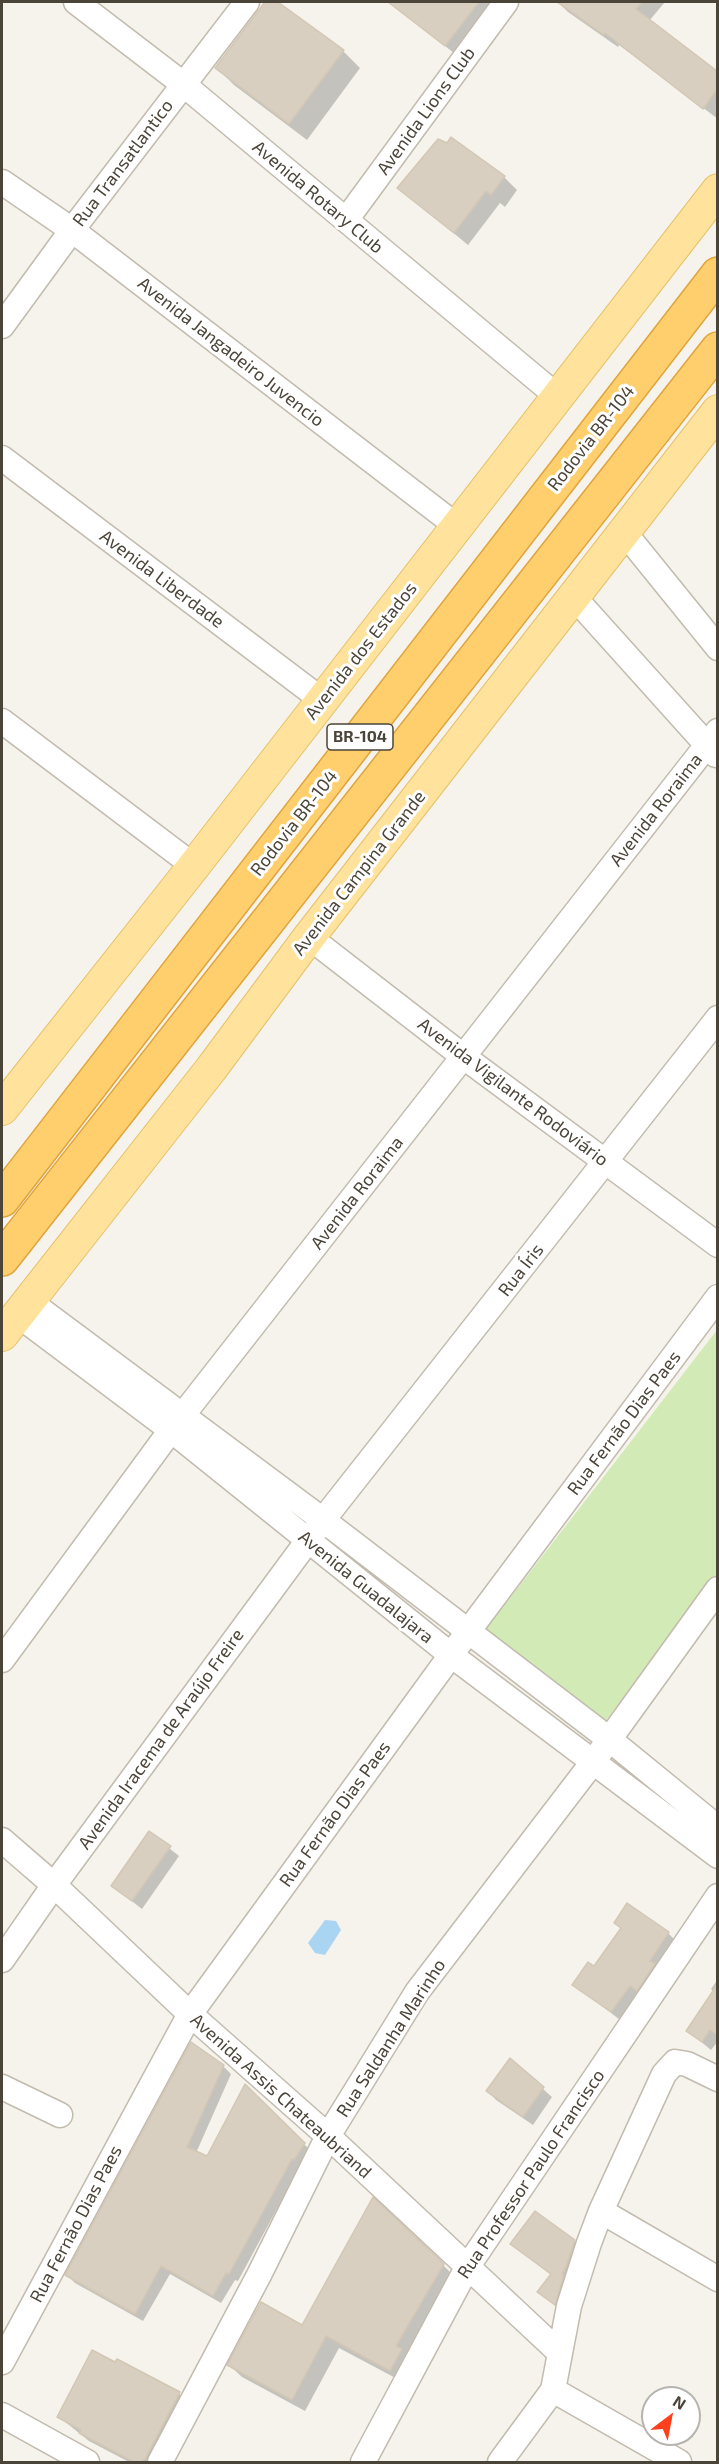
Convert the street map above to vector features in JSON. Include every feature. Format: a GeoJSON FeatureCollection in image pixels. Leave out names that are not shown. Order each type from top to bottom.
{"type":"FeatureCollection","features":[{"type":"Feature","properties":{"kind":"highway","name":"Rodovia BR-104"},"geometry":{"type":"LineString","coordinates":[[2,1200],[717,274]]}},
{"type":"Feature","properties":{"kind":"highway","name":"BR-104"},"geometry":{"type":"LineString","coordinates":[[2,1259],[717,349]]}},
{"type":"Feature","properties":{"kind":"main road","name":"Avenida dos Estados"},"geometry":{"type":"LineString","coordinates":[[2,1109],[458,527],[717,190]]}},
{"type":"Feature","properties":{"kind":"main road","name":"Avenida Campina Grande"},"geometry":{"type":"LineString","coordinates":[[16,1317],[211,1069],[309,937],[717,411]]}},
{"type":"Feature","properties":{"kind":"street","name":"Avenida Rotary Club"},"geometry":{"type":"LineString","coordinates":[[76,2],[183,84],[557,396]]}},
{"type":"Feature","properties":{"kind":"street","name":"Rua Transatlantico"},"geometry":{"type":"LineString","coordinates":[[2,326],[72,230],[247,2]]}},
{"type":"Feature","properties":{"kind":"street","name":"Avenida Lions Club"},"geometry":{"type":"LineString","coordinates":[[346,220],[506,2]]}},
{"type":"Feature","properties":{"kind":"street","name":"Avenida Jangadeiro Juvencio"},"geometry":{"type":"LineString","coordinates":[[2,182],[72,230],[458,527]]}},
{"type":"Feature","properties":{"kind":"street","name":"Avenida Liberdade"},"geometry":{"type":"LineString","coordinates":[[2,458],[322,700]]}},
{"type":"Feature","properties":{"kind":"street"},"geometry":{"type":"LineString","coordinates":[[624,532],[717,648]]}},
{"type":"Feature","properties":{"kind":"street"},"geometry":{"type":"LineString","coordinates":[[573,596],[714,744]]}},
{"type":"Feature","properties":{"kind":"street"},"geometry":{"type":"LineString","coordinates":[[2,721],[194,866]]}},
{"type":"Feature","properties":{"kind":"street","name":"Avenida Roraima"},"geometry":{"type":"LineString","coordinates":[[2,1660],[177,1423],[464,1057],[714,744]]}},
{"type":"Feature","properties":{"kind":"street","name":"Avenida Vigilante Rodoviário"},"geometry":{"type":"LineString","coordinates":[[309,937],[464,1057],[717,1245]]}},
{"type":"Feature","properties":{"kind":"street","name":"Rua Íris"},"geometry":{"type":"LineString","coordinates":[[323,1520],[717,1018]]}},
{"type":"Feature","properties":{"kind":"street","name":"Rua Fernão Dias Paes"},"geometry":{"type":"LineString","coordinates":[[2,2362],[189,2014],[467,1633],[717,1297]]}},
{"type":"Feature","properties":{"kind":"street","name":"Avenida Guadalajara"},"geometry":{"type":"LineString","coordinates":[[16,1317],[177,1423],[307,1540],[451,1655],[717,1856]]}},
{"type":"Feature","properties":{"kind":"street"},"geometry":{"type":"LineString","coordinates":[[177,1423],[323,1520],[467,1633],[609,1739],[717,1828]]}},
{"type":"Feature","properties":{"kind":"street","name":"Avenida Iracema de Araújo Freire"},"geometry":{"type":"LineString","coordinates":[[2,1960],[54,1885],[323,1520]]}},
{"type":"Feature","properties":{"kind":"street","name":"Rua Saldanha Marinho"},"geometry":{"type":"LineString","coordinates":[[160,2463],[259,2275],[328,2136],[417,1992],[593,1762],[717,1589]]}},
{"type":"Feature","properties":{"kind":"street"},"geometry":{"type":"LineString","coordinates":[[691,1625],[717,1625]]}},
{"type":"Feature","properties":{"kind":"street","name":"Avenida Assis Chateaubriand"},"geometry":{"type":"LineString","coordinates":[[2,1840],[54,1885],[189,2014],[328,2136],[561,2353]]}},
{"type":"Feature","properties":{"kind":"street","name":"Rua Professor Paulo Francisco"},"geometry":{"type":"LineString","coordinates":[[363,2463],[468,2266],[717,1896]]}},
{"type":"Feature","properties":{"kind":"street"},"geometry":{"type":"LineString","coordinates":[[500,2463],[553,2390],[569,2306],[601,2211],[658,2085],[675,2062],[687,2064],[717,2079]]}},
{"type":"Feature","properties":{"kind":"street"},"geometry":{"type":"LineString","coordinates":[[2,2087],[60,2115]]}},
{"type":"Feature","properties":{"kind":"street"},"geometry":{"type":"LineString","coordinates":[[601,2211],[717,2279]]}},
{"type":"Feature","properties":{"kind":"street"},"geometry":{"type":"LineString","coordinates":[[553,2390],[679,2463]]}},
{"type":"Feature","properties":{"kind":"street"},"geometry":{"type":"LineString","coordinates":[[2,2415],[87,2463]]}},
{"type":"Feature","properties":{"kind":"green space"},"geometry":{"type":"Polygon","coordinates":[[[717,1330],[717,1579],[603,1724],[483,1633],[717,1330]]]}},
{"type":"Feature","properties":{"kind":"water"},"geometry":{"type":"Polygon","coordinates":[[[325,1920],[336,1921],[341,1930],[325,1955],[315,1953],[308,1943],[325,1920]]]}},
{"type":"Feature","properties":{"kind":"building"},"geometry":{"type":"Polygon","coordinates":[[[265,2],[278,2],[344,50],[289,124],[215,68],[265,2]]]}},
{"type":"Feature","properties":{"kind":"building"},"geometry":{"type":"Polygon","coordinates":[[[388,2],[479,2],[445,46],[388,2]]]}},
{"type":"Feature","properties":{"kind":"building"},"geometry":{"type":"Polygon","coordinates":[[[557,2],[642,2],[636,9],[717,71],[717,89],[703,109],[605,33],[604,35],[557,2]]]}},
{"type":"Feature","properties":{"kind":"building"},"geometry":{"type":"Polygon","coordinates":[[[451,137],[505,176],[491,195],[486,191],[454,233],[397,188],[438,139],[447,143],[451,137]]]}},
{"type":"Feature","properties":{"kind":"building"},"geometry":{"type":"Polygon","coordinates":[[[149,1831],[171,1846],[132,1901],[111,1886],[149,1831]]]}},
{"type":"Feature","properties":{"kind":"building"},"geometry":{"type":"Polygon","coordinates":[[[627,1903],[669,1932],[650,1961],[655,1964],[637,1991],[630,1986],[611,2012],[572,1985],[588,1962],[594,1966],[621,1928],[614,1923],[627,1903]]]}},
{"type":"Feature","properties":{"kind":"building"},"geometry":{"type":"Polygon","coordinates":[[[717,1985],[717,2035],[710,2030],[702,2042],[686,2031],[717,1985]]]}},
{"type":"Feature","properties":{"kind":"building"},"geometry":{"type":"Polygon","coordinates":[[[191,2042],[224,2065],[187,2147],[207,2156],[245,2084],[305,2143],[294,2160],[292,2159],[229,2274],[226,2273],[213,2296],[161,2266],[135,2314],[65,2275],[191,2042]]]}},
{"type":"Feature","properties":{"kind":"building"},"geometry":{"type":"Polygon","coordinates":[[[510,2058],[544,2087],[523,2117],[486,2091],[510,2058]]]}},
{"type":"Feature","properties":{"kind":"building"},"geometry":{"type":"Polygon","coordinates":[[[373,2197],[444,2264],[396,2346],[402,2349],[390,2371],[326,2336],[292,2400],[227,2365],[261,2302],[302,2325],[373,2197]]]}},
{"type":"Feature","properties":{"kind":"building"},"geometry":{"type":"Polygon","coordinates":[[[535,2211],[575,2240],[562,2274],[564,2275],[555,2305],[537,2292],[551,2274],[510,2244],[535,2211]]]}},
{"type":"Feature","properties":{"kind":"building"},"geometry":{"type":"Polygon","coordinates":[[[92,2350],[115,2362],[117,2359],[180,2392],[145,2459],[140,2463],[79,2433],[81,2430],[57,2417],[92,2350]]]}}]}
